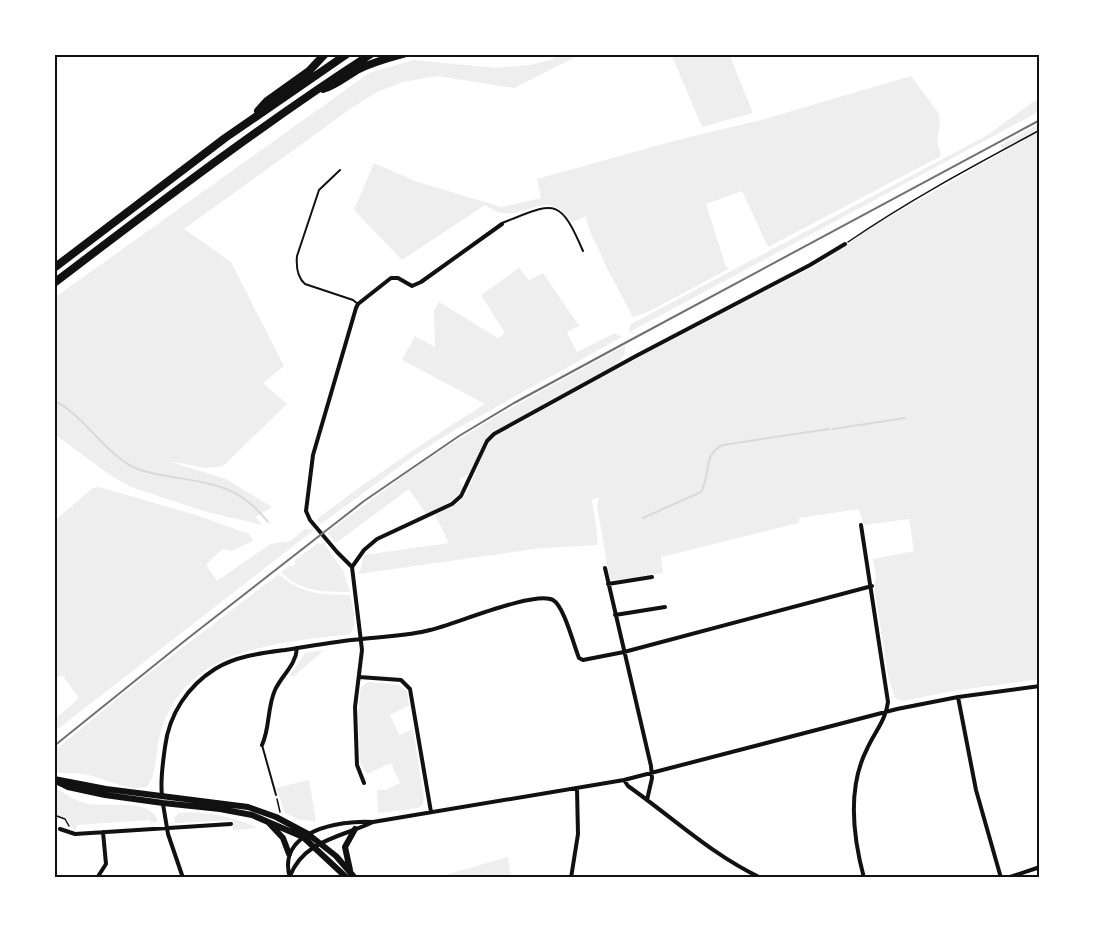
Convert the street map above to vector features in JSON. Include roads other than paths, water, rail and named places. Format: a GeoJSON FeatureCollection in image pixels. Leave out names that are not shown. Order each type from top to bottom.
{"type":"FeatureCollection","features":[{"type":"Feature","properties":{"kind":"highway"},"geometry":{"type":"LineString","coordinates":[[249,120],[267,101],[309,71],[325,54]]}},
{"type":"Feature","properties":{"kind":"highway"},"geometry":{"type":"LineString","coordinates":[[55,267],[249,120],[347,54]]}},
{"type":"Feature","properties":{"kind":"highway"},"geometry":{"type":"LineString","coordinates":[[54,283],[185,183],[310,93],[371,54]]}},
{"type":"Feature","properties":{"kind":"highway"},"geometry":{"type":"LineString","coordinates":[[310,93],[334,85],[371,64],[403,54]]}},
{"type":"Feature","properties":{"kind":"main road"},"geometry":{"type":"LineString","coordinates":[[54,780],[163,800],[240,811],[320,843],[350,870],[355,878]]}},
{"type":"Feature","properties":{"kind":"main road"},"geometry":{"type":"LineString","coordinates":[[163,800],[248,807],[276,817],[305,836],[347,878]]}},
{"type":"Feature","properties":{"kind":"main road"},"geometry":{"type":"LineString","coordinates":[[268,821],[283,838],[289,854]]}},
{"type":"Feature","properties":{"kind":"main road"},"geometry":{"type":"LineString","coordinates":[[350,870],[345,847],[355,829]]}},
{"type":"Feature","properties":{"kind":"street"},"geometry":{"type":"LineString","coordinates":[[364,783],[357,765],[355,707],[362,639],[352,567],[310,520],[306,511],[313,455],[340,358],[358,304],[391,278],[398,278],[412,286],[421,282],[502,224]]}},
{"type":"Feature","properties":{"kind":"street"},"geometry":{"type":"LineString","coordinates":[[352,567],[371,543],[452,504],[461,496],[487,441],[494,434],[636,356],[810,265],[845,244]]}},
{"type":"Feature","properties":{"kind":"street"},"geometry":{"type":"LineString","coordinates":[[861,525],[888,702],[887,711],[866,751],[854,796],[857,852],[864,878]]}},
{"type":"Feature","properties":{"kind":"street"},"geometry":{"type":"LineString","coordinates":[[605,568],[651,774],[647,800]]}},
{"type":"Feature","properties":{"kind":"street"},"geometry":{"type":"LineString","coordinates":[[608,584],[652,577]]}},
{"type":"Feature","properties":{"kind":"street"},"geometry":{"type":"LineString","coordinates":[[183,878],[167,828],[160,781],[166,739],[170,722],[186,694],[217,668],[251,655],[430,630],[495,609],[547,598],[556,601],[579,658],[583,660],[624,652],[872,586]]}},
{"type":"Feature","properties":{"kind":"street"},"geometry":{"type":"LineString","coordinates":[[615,615],[665,607]]}},
{"type":"Feature","properties":{"kind":"street"},"geometry":{"type":"LineString","coordinates":[[262,745],[267,735],[271,702],[276,688],[294,661],[297,648]]}},
{"type":"Feature","properties":{"kind":"street"},"geometry":{"type":"LineString","coordinates":[[359,677],[401,680],[410,689],[431,813]]}},
{"type":"Feature","properties":{"kind":"street"},"geometry":{"type":"LineString","coordinates":[[290,877],[287,870],[289,854],[305,836],[331,826],[374,822],[624,780],[887,711],[958,697],[1040,686]]}},
{"type":"Feature","properties":{"kind":"street"},"geometry":{"type":"LineString","coordinates":[[958,697],[976,790],[1001,878]]}},
{"type":"Feature","properties":{"kind":"street"},"geometry":{"type":"LineString","coordinates":[[624,780],[628,786],[716,853],[761,878]]}},
{"type":"Feature","properties":{"kind":"street"},"geometry":{"type":"LineString","coordinates":[[571,878],[578,834],[577,789]]}},
{"type":"Feature","properties":{"kind":"street"},"geometry":{"type":"LineString","coordinates":[[290,877],[299,858],[313,846],[374,822]]}},
{"type":"Feature","properties":{"kind":"street"},"geometry":{"type":"LineString","coordinates":[[60,830],[69,833],[103,832],[231,824]]}},
{"type":"Feature","properties":{"kind":"street"},"geometry":{"type":"LineString","coordinates":[[97,878],[106,864],[103,832]]}},
{"type":"Feature","properties":{"kind":"street"},"geometry":{"type":"LineString","coordinates":[[1007,878],[1040,867]]}},
{"type":"Feature","properties":{"kind":"lane"},"geometry":{"type":"LineString","coordinates":[[340,170],[319,190],[296,264],[300,278],[305,284],[353,300],[358,304]]}},
{"type":"Feature","properties":{"kind":"lane"},"geometry":{"type":"LineString","coordinates":[[502,224],[538,209],[557,210],[572,225],[584,251]]}},
{"type":"Feature","properties":{"kind":"lane"},"geometry":{"type":"LineString","coordinates":[[262,745],[276,795]]}},
{"type":"Feature","properties":{"kind":"waterway"},"geometry":{"type":"LineString","coordinates":[[54,401],[74,414],[111,451],[131,466],[149,473],[223,488],[246,500],[268,522]]}},
{"type":"Feature","properties":{"kind":"waterway"},"geometry":{"type":"LineString","coordinates":[[833,429],[905,418]]}},
{"type":"Feature","properties":{"kind":"waterway"},"geometry":{"type":"LineString","coordinates":[[643,518],[701,492],[709,460],[716,449],[723,445],[829,429]]}},
{"type":"Feature","properties":{"kind":"railway"},"geometry":{"type":"LineString","coordinates":[[54,746],[364,501],[459,436],[514,403],[1040,120]]}}]}
